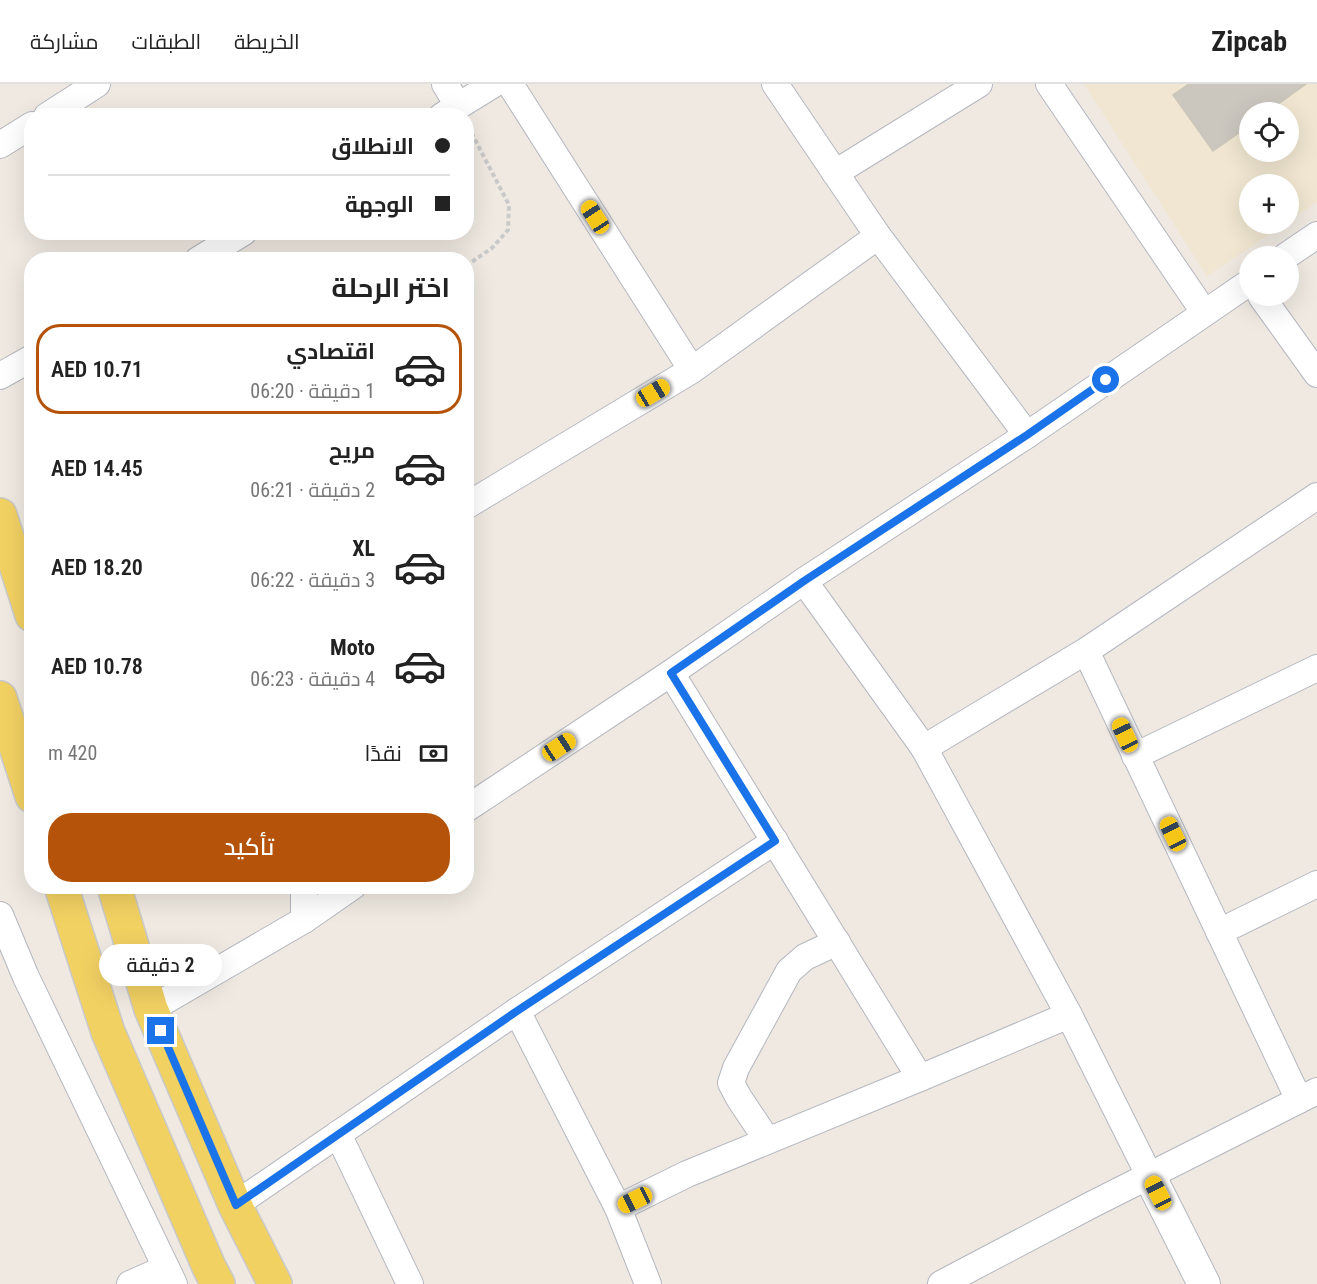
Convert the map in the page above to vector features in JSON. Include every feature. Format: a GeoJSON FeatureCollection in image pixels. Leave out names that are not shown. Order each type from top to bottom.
{"type":"FeatureCollection","features":[{"type":"Feature","properties":{"kind":"main road"},"geometry":{"type":"LineString","coordinates":[[0,515],[24,590]]}},
{"type":"Feature","properties":{"kind":"main road"},"geometry":{"type":"LineString","coordinates":[[0,698],[24,772]]}},
{"type":"Feature","properties":{"kind":"main road"},"geometry":{"type":"LineString","coordinates":[[64,894],[108,1032],[218,1284]]}},
{"type":"Feature","properties":{"kind":"main road"},"geometry":{"type":"LineString","coordinates":[[116,894],[151,1009],[236,1205],[275,1284]]}},
{"type":"Feature","properties":{"kind":"street"},"geometry":{"type":"LineString","coordinates":[[60,108],[97,84]]}},
{"type":"Feature","properties":{"kind":"street"},"geometry":{"type":"LineString","coordinates":[[445,84],[454,108]]}},
{"type":"Feature","properties":{"kind":"street"},"geometry":{"type":"LineString","coordinates":[[465,108],[494,84]]}},
{"type":"Feature","properties":{"kind":"street"},"geometry":{"type":"LineString","coordinates":[[510,84],[692,370]]}},
{"type":"Feature","properties":{"kind":"street"},"geometry":{"type":"LineString","coordinates":[[775,84],[878,236],[1027,435]]}},
{"type":"Feature","properties":{"kind":"street"},"geometry":{"type":"LineString","coordinates":[[835,172],[979,84]]}},
{"type":"Feature","properties":{"kind":"street"},"geometry":{"type":"LineString","coordinates":[[1049,84],[1204,312]]}},
{"type":"Feature","properties":{"kind":"street"},"geometry":{"type":"LineString","coordinates":[[0,145],[24,130]]}},
{"type":"Feature","properties":{"kind":"street"},"geometry":{"type":"LineString","coordinates":[[1299,247],[1317,235]]}},
{"type":"Feature","properties":{"kind":"street"},"geometry":{"type":"LineString","coordinates":[[474,502],[692,370],[878,236]]}},
{"type":"Feature","properties":{"kind":"street"},"geometry":{"type":"LineString","coordinates":[[211,252],[231,240]]}},
{"type":"Feature","properties":{"kind":"street"},"geometry":{"type":"LineString","coordinates":[[474,804],[671,673],[804,581],[1027,435],[1239,289]]}},
{"type":"Feature","properties":{"kind":"street"},"geometry":{"type":"LineString","coordinates":[[1268,306],[1317,374]]}},
{"type":"Feature","properties":{"kind":"street"},"geometry":{"type":"LineString","coordinates":[[0,376],[24,362]]}},
{"type":"Feature","properties":{"kind":"street"},"geometry":{"type":"LineString","coordinates":[[924,748],[1086,651],[1317,496]]}},
{"type":"Feature","properties":{"kind":"street"},"geometry":{"type":"LineString","coordinates":[[804,581],[924,748],[1069,1015],[1204,1284]]}},
{"type":"Feature","properties":{"kind":"street"},"geometry":{"type":"LineString","coordinates":[[941,1284],[1308,1095],[1220,932],[1086,651]]}},
{"type":"Feature","properties":{"kind":"street"},"geometry":{"type":"LineString","coordinates":[[1136,756],[1317,668]]}},
{"type":"Feature","properties":{"kind":"street"},"geometry":{"type":"LineString","coordinates":[[671,673],[921,1078]]}},
{"type":"Feature","properties":{"kind":"street"},"geometry":{"type":"LineString","coordinates":[[236,1205],[517,1011],[775,841]]}},
{"type":"Feature","properties":{"kind":"street"},"geometry":{"type":"LineString","coordinates":[[1220,932],[1317,884]]}},
{"type":"Feature","properties":{"kind":"street"},"geometry":{"type":"LineString","coordinates":[[304,894],[304,920]]}},
{"type":"Feature","properties":{"kind":"street"},"geometry":{"type":"LineString","coordinates":[[151,1009],[304,920],[341,894]]}},
{"type":"Feature","properties":{"kind":"street"},"geometry":{"type":"LineString","coordinates":[[0,915],[26,977],[170,1276],[130,1284]]}},
{"type":"Feature","properties":{"kind":"street"},"geometry":{"type":"LineString","coordinates":[[766,1140],[731,1083],[736,1068],[789,971],[805,957],[837,942]]}},
{"type":"Feature","properties":{"kind":"street"},"geometry":{"type":"LineString","coordinates":[[517,1011],[618,1208],[648,1284]]}},
{"type":"Feature","properties":{"kind":"street"},"geometry":{"type":"LineString","coordinates":[[618,1208],[687,1174],[766,1140],[1069,1015]]}},
{"type":"Feature","properties":{"kind":"street"},"geometry":{"type":"LineString","coordinates":[[338,1134],[410,1284]]}},
{"type":"Feature","properties":{"kind":"path"},"geometry":{"type":"LineString","coordinates":[[474,146],[509,205],[508,230],[492,248],[474,260]]}},
{"type":"Feature","properties":{"kind":"shaded area"},"geometry":{"type":"Polygon","coordinates":[[[1084,84],[1317,84],[1317,202],[1299,214],[1299,174],[1239,174],[1239,234],[1270,234],[1252,246],[1239,246],[1239,255],[1207,276],[1084,84]]]}},
{"type":"Feature","properties":{"kind":"building"},"geometry":{"type":"Polygon","coordinates":[[[1189,84],[1306,84],[1281,102],[1239,102],[1239,133],[1213,151],[1173,95],[1189,84]]]}},
{"type":"Feature","properties":{"kind":"route"},"geometry":{"type":"LineString","coordinates":[[161,1031],[236,1205],[517,1011],[775,841],[671,673],[804,581],[1027,435],[1106,380]]}}]}
